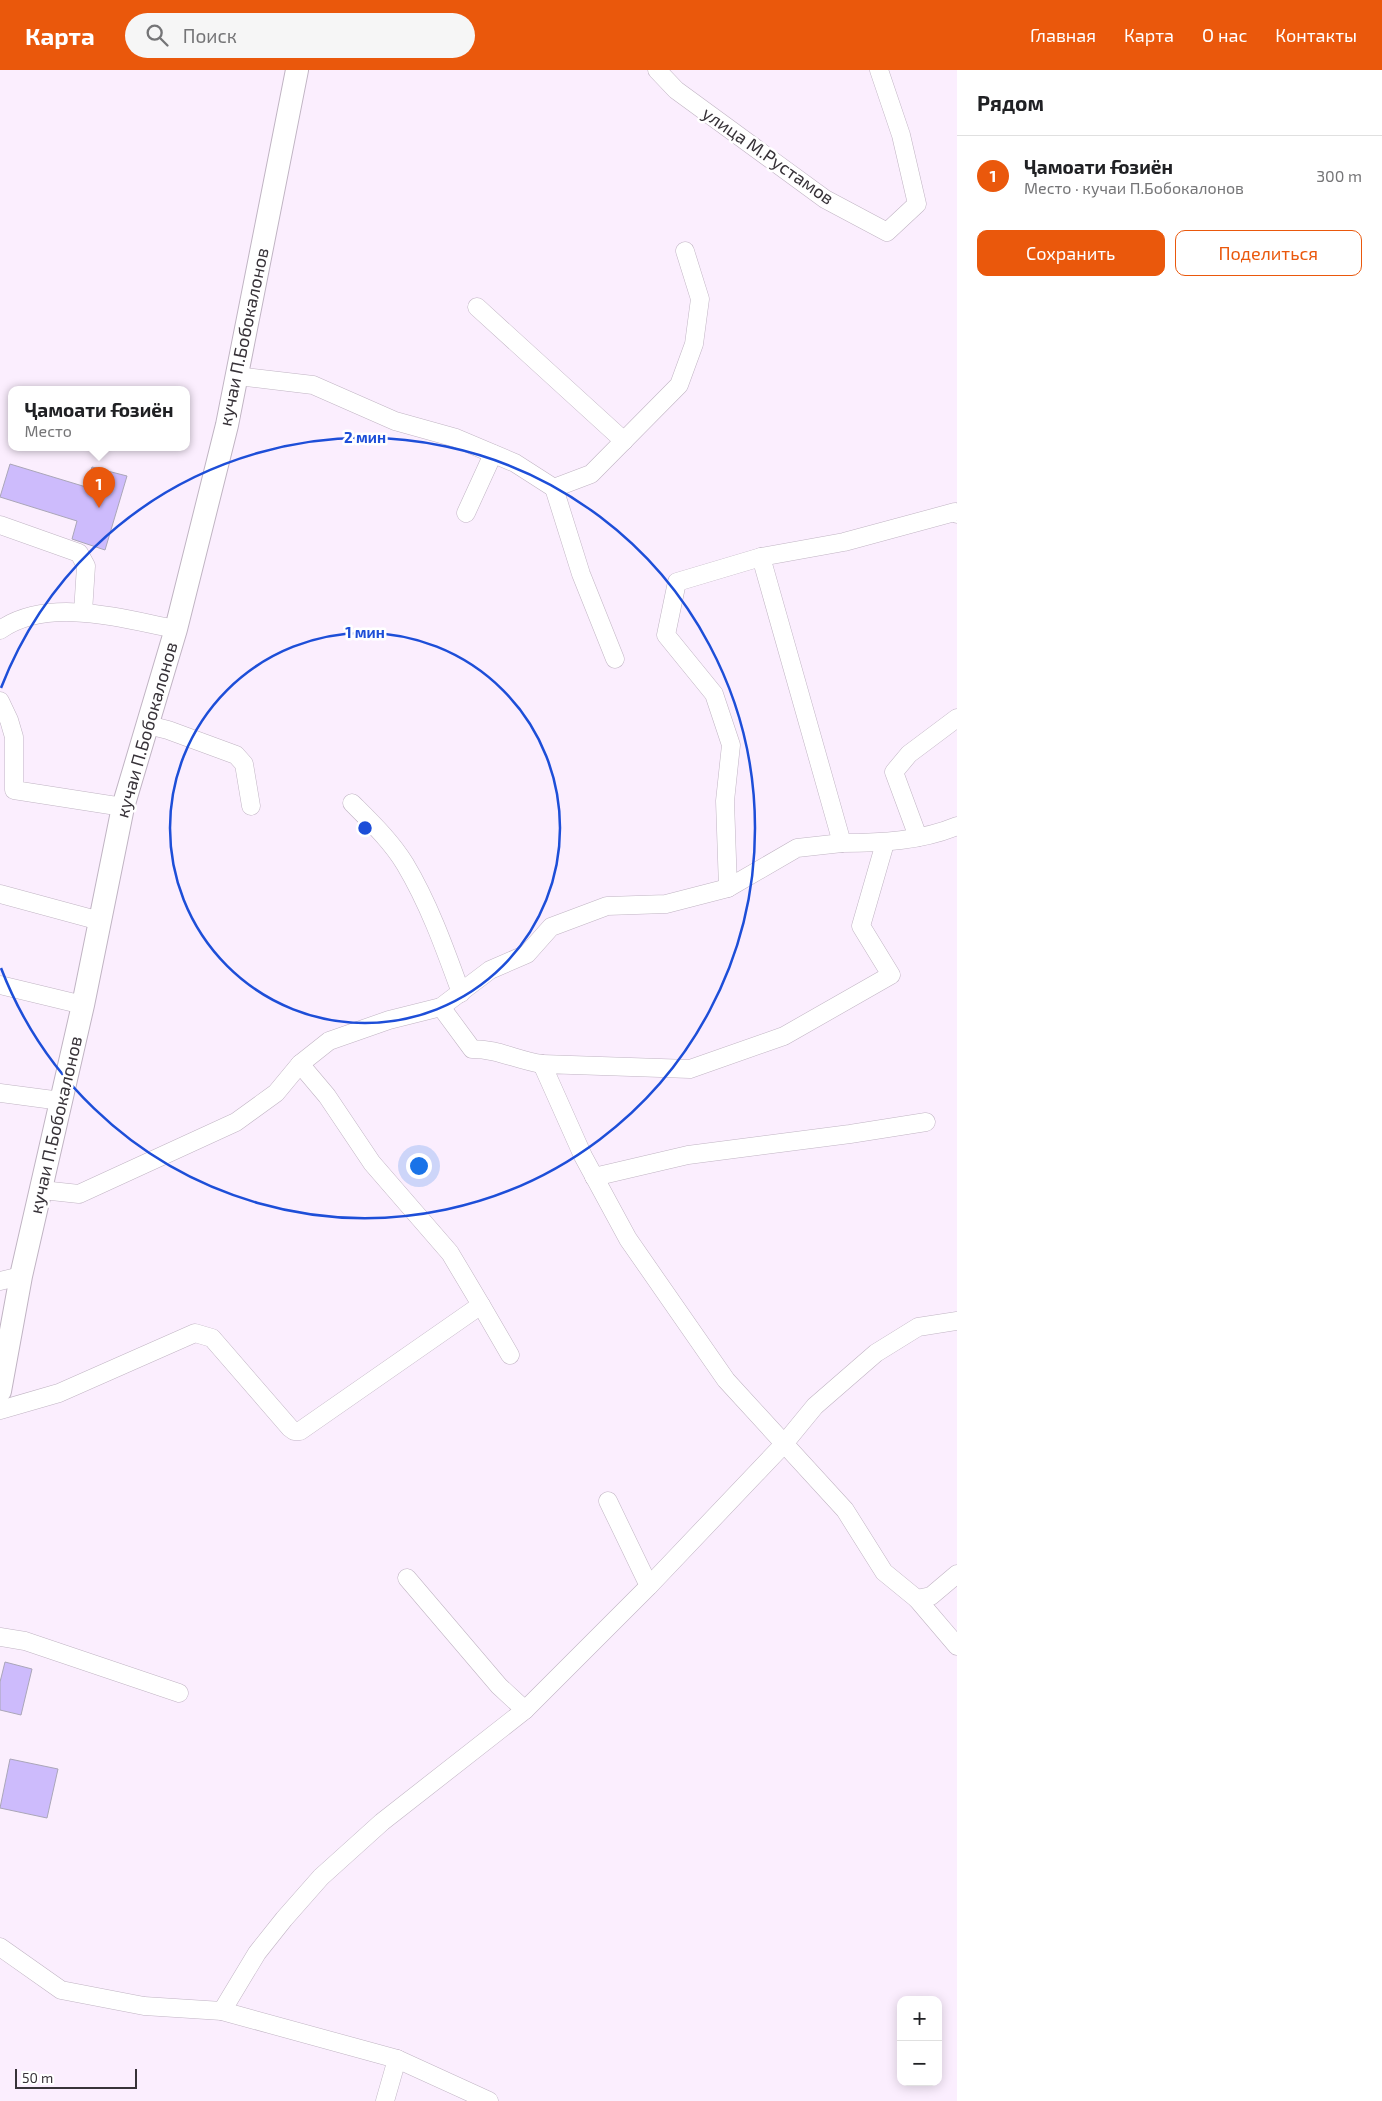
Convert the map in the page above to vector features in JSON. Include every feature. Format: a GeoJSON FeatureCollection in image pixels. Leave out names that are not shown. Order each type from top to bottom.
{"type":"FeatureCollection","features":[{"type":"Feature","properties":{"kind":"main road","name":"кучаи П.Бобокалонов"},"geometry":{"type":"LineString","coordinates":[[0,1391],[11,1278],[42,1190],[83,1004],[123,807],[176,629],[237,376],[297,70]]}},
{"type":"Feature","properties":{"kind":"street","name":"улица М.Рустамов"},"geometry":{"type":"LineString","coordinates":[[657,70],[676,90],[826,198],[886,232],[917,204],[901,135],[879,70]]}},
{"type":"Feature","properties":{"kind":"street"},"geometry":{"type":"LineString","coordinates":[[554,488],[591,474],[679,385],[694,344],[700,299],[685,251]]}},
{"type":"Feature","properties":{"kind":"street"},"geometry":{"type":"LineString","coordinates":[[477,307],[624,441]]}},
{"type":"Feature","properties":{"kind":"street"},"geometry":{"type":"LineString","coordinates":[[237,376],[313,385],[395,421],[456,438],[515,463],[554,488],[581,574],[615,659]]}},
{"type":"Feature","properties":{"kind":"street"},"geometry":{"type":"LineString","coordinates":[[466,513],[493,454]]}},
{"type":"Feature","properties":{"kind":"street"},"geometry":{"type":"LineString","coordinates":[[728,888],[725,801],[731,745],[714,694],[666,634],[677,582],[761,557],[844,542],[955,512],[957,514]]}},
{"type":"Feature","properties":{"kind":"street"},"geometry":{"type":"LineString","coordinates":[[0,525],[79,552],[86,566],[83,612]]}},
{"type":"Feature","properties":{"kind":"street"},"geometry":{"type":"LineString","coordinates":[[761,557],[842,843]]}},
{"type":"Feature","properties":{"kind":"street"},"geometry":{"type":"LineString","coordinates":[[0,630],[9,624],[50,612],[83,612],[176,629]]}},
{"type":"Feature","properties":{"kind":"street"},"geometry":{"type":"LineString","coordinates":[[0,701],[9,720],[14,737],[14,790],[123,807]]}},
{"type":"Feature","properties":{"kind":"street"},"geometry":{"type":"LineString","coordinates":[[918,837],[894,772],[909,754],[957,718]]}},
{"type":"Feature","properties":{"kind":"street"},"geometry":{"type":"LineString","coordinates":[[148,725],[168,730],[236,755],[244,764],[251,806]]}},
{"type":"Feature","properties":{"kind":"street"},"geometry":{"type":"LineString","coordinates":[[352,803],[381,832],[405,864],[435,924],[461,993]]}},
{"type":"Feature","properties":{"kind":"street"},"geometry":{"type":"LineString","coordinates":[[42,1190],[79,1194],[236,1122],[276,1093],[300,1064],[329,1041],[389,1020],[442,1007],[490,970],[527,954],[551,927],[607,906],[666,904],[728,888],[797,848],[842,843],[885,843],[944,832],[957,826]]}},
{"type":"Feature","properties":{"kind":"street"},"geometry":{"type":"LineString","coordinates":[[442,1007],[472,1049],[490,1049],[528,1062],[542,1064],[690,1070],[784,1036],[891,975],[861,926],[885,843]]}},
{"type":"Feature","properties":{"kind":"street"},"geometry":{"type":"LineString","coordinates":[[0,894],[100,921]]}},
{"type":"Feature","properties":{"kind":"street"},"geometry":{"type":"LineString","coordinates":[[0,985],[83,1004]]}},
{"type":"Feature","properties":{"kind":"street"},"geometry":{"type":"LineString","coordinates":[[300,1064],[327,1096],[372,1163],[450,1253],[510,1355]]}},
{"type":"Feature","properties":{"kind":"street"},"geometry":{"type":"LineString","coordinates":[[542,1064],[583,1156],[628,1239],[726,1380],[783,1445],[845,1510],[884,1572],[917,1599],[957,1646]]}},
{"type":"Feature","properties":{"kind":"street"},"geometry":{"type":"LineString","coordinates":[[0,1093],[62,1101]]}},
{"type":"Feature","properties":{"kind":"street"},"geometry":{"type":"LineString","coordinates":[[594,1177],[688,1154],[850,1134],[926,1122]]}},
{"type":"Feature","properties":{"kind":"street"},"geometry":{"type":"LineString","coordinates":[[0,1410],[59,1393],[195,1333],[212,1338],[290,1428],[294,1431],[300,1431],[481,1305]]}},
{"type":"Feature","properties":{"kind":"street"},"geometry":{"type":"LineString","coordinates":[[222,2011],[257,1953],[321,1877],[382,1822],[525,1710],[649,1586],[783,1445],[815,1406],[876,1353],[918,1327],[957,1321]]}},
{"type":"Feature","properties":{"kind":"street"},"geometry":{"type":"LineString","coordinates":[[608,1502],[649,1586]]}},
{"type":"Feature","properties":{"kind":"street"},"geometry":{"type":"LineString","coordinates":[[917,1599],[931,1596],[957,1574]]}},
{"type":"Feature","properties":{"kind":"street"},"geometry":{"type":"LineString","coordinates":[[407,1578],[499,1686],[525,1710]]}},
{"type":"Feature","properties":{"kind":"street"},"geometry":{"type":"LineString","coordinates":[[0,1637],[25,1641],[180,1693]]}},
{"type":"Feature","properties":{"kind":"street"},"geometry":{"type":"LineString","coordinates":[[0,1947],[61,1990],[144,2006],[222,2011],[397,2059],[488,2101]]}},
{"type":"Feature","properties":{"kind":"street"},"geometry":{"type":"LineString","coordinates":[[385,2101],[397,2059]]}},
{"type":"Feature","properties":{"kind":"building"},"geometry":{"type":"Polygon","coordinates":[[[10,464],[86,487],[92,467],[127,476],[105,550],[72,539],[77,521],[0,497],[10,464]]]}},
{"type":"Feature","properties":{"kind":"building"},"geometry":{"type":"Polygon","coordinates":[[[5,1662],[32,1669],[21,1715],[0,1710],[0,1682],[5,1662]]]}},
{"type":"Feature","properties":{"kind":"building"},"geometry":{"type":"Polygon","coordinates":[[[10,1759],[58,1769],[47,1818],[0,1808],[10,1759]]]}},
{"type":"Feature","properties":{"kind":"place","name":"Ҷамоати Ғозиён"},"geometry":{"type":"Point","coordinates":[99,508]}}]}
